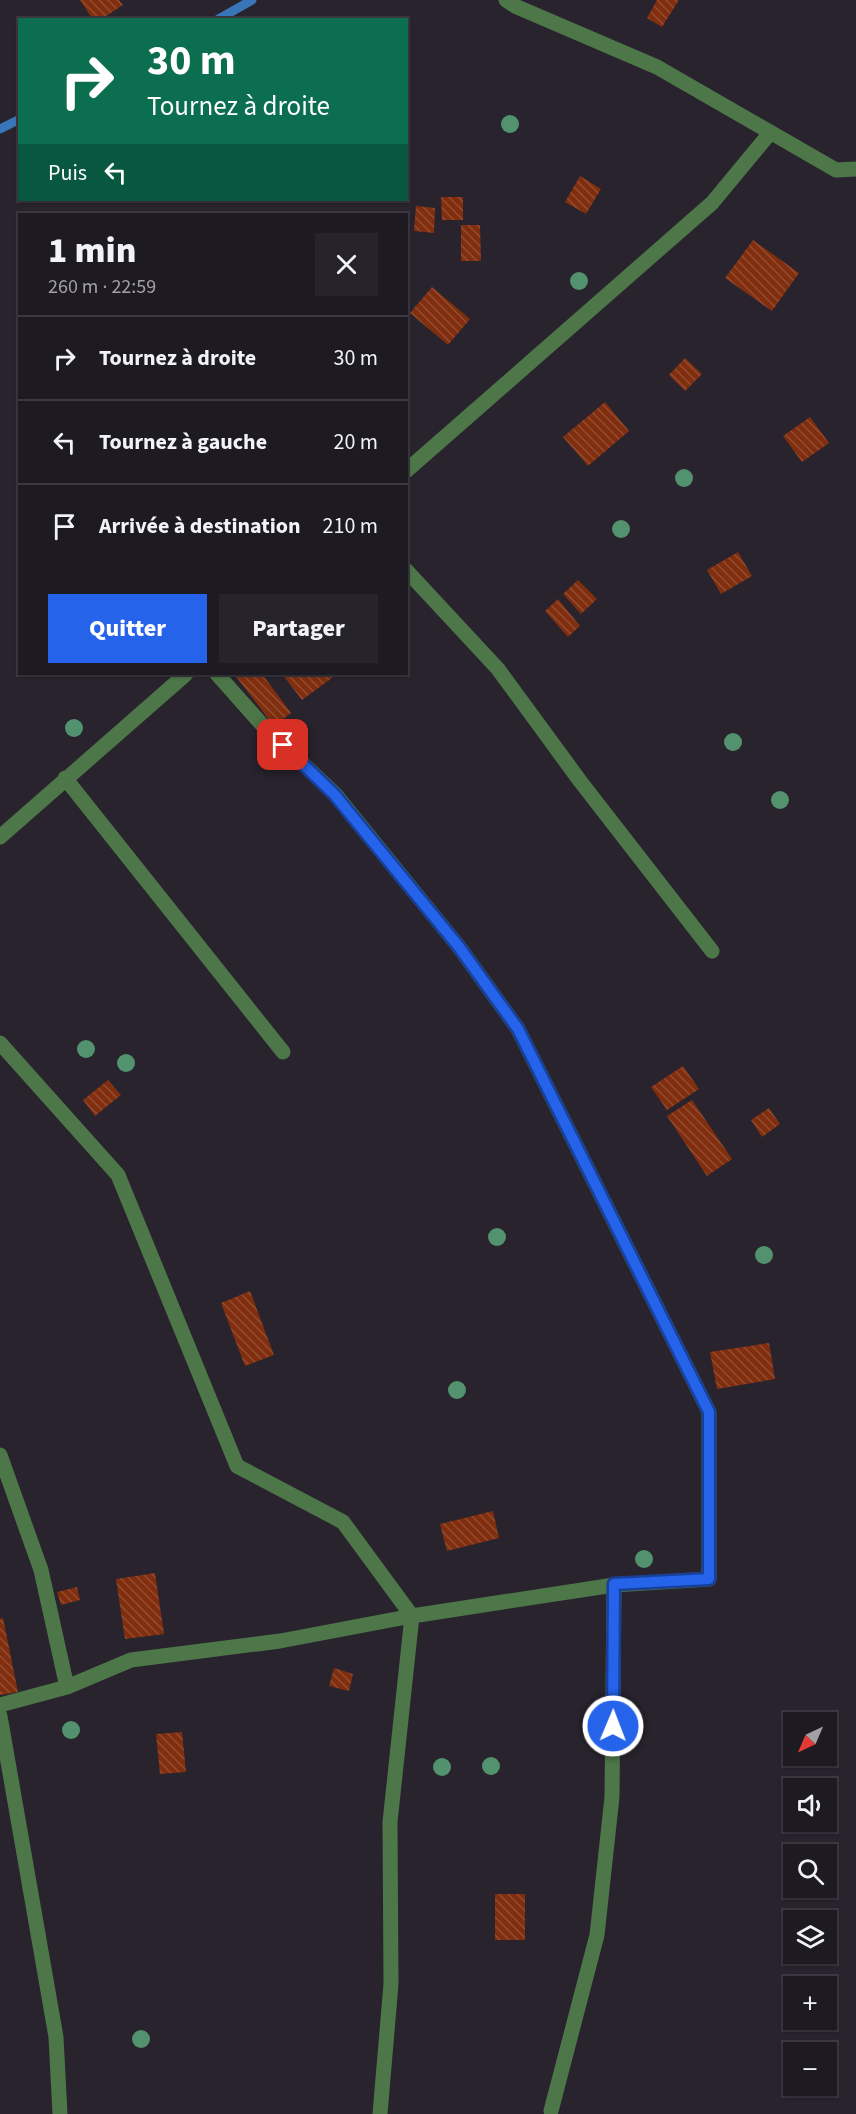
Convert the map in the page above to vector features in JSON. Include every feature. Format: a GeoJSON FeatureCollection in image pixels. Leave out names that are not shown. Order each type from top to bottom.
{"type":"FeatureCollection","features":[{"type":"Feature","properties":{"kind":"street"},"geometry":{"type":"LineString","coordinates":[[506,0],[515,6],[657,67],[836,170],[856,169]]}},
{"type":"Feature","properties":{"kind":"street"},"geometry":{"type":"LineString","coordinates":[[408,469],[712,203],[770,134]]}},
{"type":"Feature","properties":{"kind":"street"},"geometry":{"type":"LineString","coordinates":[[408,572],[498,669],[712,951]]}},
{"type":"Feature","properties":{"kind":"street"},"geometry":{"type":"LineString","coordinates":[[0,837],[185,675]]}},
{"type":"Feature","properties":{"kind":"street"},"geometry":{"type":"LineString","coordinates":[[0,1705],[67,1688],[131,1660],[280,1641],[412,1616],[614,1584],[709,1579],[709,1412],[518,1029],[459,947],[334,794],[265,729],[218,675]]}},
{"type":"Feature","properties":{"kind":"street"},"geometry":{"type":"LineString","coordinates":[[65,778],[283,1052]]}},
{"type":"Feature","properties":{"kind":"street"},"geometry":{"type":"LineString","coordinates":[[0,1043],[118,1175],[237,1466],[343,1522],[412,1616],[390,1822],[391,1984],[380,2114]]}},
{"type":"Feature","properties":{"kind":"street"},"geometry":{"type":"LineString","coordinates":[[0,1455],[41,1570],[67,1688]]}},
{"type":"Feature","properties":{"kind":"street"},"geometry":{"type":"LineString","coordinates":[[551,2111],[597,1935],[612,1797],[614,1584]]}},
{"type":"Feature","properties":{"kind":"street"},"geometry":{"type":"LineString","coordinates":[[0,1716],[56,2037],[60,2114]]}},
{"type":"Feature","properties":{"kind":"building"},"geometry":{"type":"Polygon","coordinates":[[[80,0],[119,0],[123,5],[103,18],[92,18],[80,0]]]}},
{"type":"Feature","properties":{"kind":"building"},"geometry":{"type":"Polygon","coordinates":[[[657,0],[679,0],[662,27],[647,18],[657,0]]]}},
{"type":"Feature","properties":{"kind":"building"},"geometry":{"type":"Polygon","coordinates":[[[580,176],[601,189],[586,214],[565,202],[580,176]]]}},
{"type":"Feature","properties":{"kind":"building"},"geometry":{"type":"Polygon","coordinates":[[[441,197],[463,197],[463,220],[442,220],[441,197]]]}},
{"type":"Feature","properties":{"kind":"building"},"geometry":{"type":"Polygon","coordinates":[[[416,206],[435,208],[434,233],[414,231],[416,206]]]}},
{"type":"Feature","properties":{"kind":"building"},"geometry":{"type":"Polygon","coordinates":[[[461,225],[480,225],[481,261],[461,261],[461,225]]]}},
{"type":"Feature","properties":{"kind":"building"},"geometry":{"type":"Polygon","coordinates":[[[753,240],[799,273],[772,311],[725,278],[753,240]]]}},
{"type":"Feature","properties":{"kind":"building"},"geometry":{"type":"Polygon","coordinates":[[[432,287],[470,319],[448,345],[410,313],[432,287]]]}},
{"type":"Feature","properties":{"kind":"building"},"geometry":{"type":"Polygon","coordinates":[[[685,358],[702,374],[685,391],[669,375],[685,358]]]}},
{"type":"Feature","properties":{"kind":"building"},"geometry":{"type":"Polygon","coordinates":[[[605,402],[629,431],[588,466],[563,437],[605,402]]]}},
{"type":"Feature","properties":{"kind":"building"},"geometry":{"type":"Polygon","coordinates":[[[810,417],[829,443],[802,462],[783,436],[810,417]]]}},
{"type":"Feature","properties":{"kind":"building"},"geometry":{"type":"Polygon","coordinates":[[[738,552],[752,576],[721,594],[707,570],[738,552]]]}},
{"type":"Feature","properties":{"kind":"building"},"geometry":{"type":"Polygon","coordinates":[[[578,580],[597,599],[581,614],[563,594],[578,580]]]}},
{"type":"Feature","properties":{"kind":"building"},"geometry":{"type":"Polygon","coordinates":[[[558,599],[580,626],[568,637],[545,611],[558,599]]]}},
{"type":"Feature","properties":{"kind":"building"},"geometry":{"type":"Polygon","coordinates":[[[235,675],[263,675],[291,713],[274,726],[235,675]]]}},
{"type":"Feature","properties":{"kind":"building"},"geometry":{"type":"Polygon","coordinates":[[[283,675],[336,675],[302,700],[283,675]]]}},
{"type":"Feature","properties":{"kind":"building"},"geometry":{"type":"Polygon","coordinates":[[[683,1066],[699,1089],[667,1110],[651,1087],[683,1066]]]}},
{"type":"Feature","properties":{"kind":"building"},"geometry":{"type":"Polygon","coordinates":[[[108,1080],[121,1095],[95,1116],[83,1100],[108,1080]]]}},
{"type":"Feature","properties":{"kind":"building"},"geometry":{"type":"Polygon","coordinates":[[[692,1100],[732,1159],[707,1176],[667,1116],[692,1100]]]}},
{"type":"Feature","properties":{"kind":"building"},"geometry":{"type":"Polygon","coordinates":[[[769,1108],[780,1124],[762,1137],[751,1120],[769,1108]]]}},
{"type":"Feature","properties":{"kind":"building"},"geometry":{"type":"Polygon","coordinates":[[[250,1291],[274,1355],[245,1366],[221,1303],[250,1291]]]}},
{"type":"Feature","properties":{"kind":"building"},"geometry":{"type":"Polygon","coordinates":[[[769,1343],[775,1379],[717,1389],[710,1352],[769,1343]]]}},
{"type":"Feature","properties":{"kind":"building"},"geometry":{"type":"Polygon","coordinates":[[[493,1511],[499,1538],[447,1551],[440,1524],[493,1511]]]}},
{"type":"Feature","properties":{"kind":"building"},"geometry":{"type":"Polygon","coordinates":[[[155,1573],[164,1634],[125,1639],[116,1579],[155,1573]]]}},
{"type":"Feature","properties":{"kind":"building"},"geometry":{"type":"Polygon","coordinates":[[[77,1587],[80,1600],[61,1605],[57,1592],[77,1587]]]}},
{"type":"Feature","properties":{"kind":"building"},"geometry":{"type":"Polygon","coordinates":[[[3,1618],[18,1692],[0,1695],[0,1619],[3,1618]]]}},
{"type":"Feature","properties":{"kind":"building"},"geometry":{"type":"Polygon","coordinates":[[[334,1668],[353,1674],[349,1691],[329,1686],[334,1668]]]}},
{"type":"Feature","properties":{"kind":"building"},"geometry":{"type":"Polygon","coordinates":[[[182,1732],[186,1772],[160,1774],[156,1734],[182,1732]]]}},
{"type":"Feature","properties":{"kind":"building"},"geometry":{"type":"Polygon","coordinates":[[[495,1894],[525,1894],[525,1940],[495,1940],[495,1894]]]}},
{"type":"Feature","properties":{"kind":"waterway"},"geometry":{"type":"LineString","coordinates":[[220,18],[252,0]]}},
{"type":"Feature","properties":{"kind":"waterway"},"geometry":{"type":"LineString","coordinates":[[0,129],[18,120]]}},
{"type":"Feature","properties":{"kind":"route"},"geometry":{"type":"LineString","coordinates":[[283,745],[334,794],[459,947],[518,1029],[709,1412],[709,1579],[614,1584],[613,1726]]}}]}
